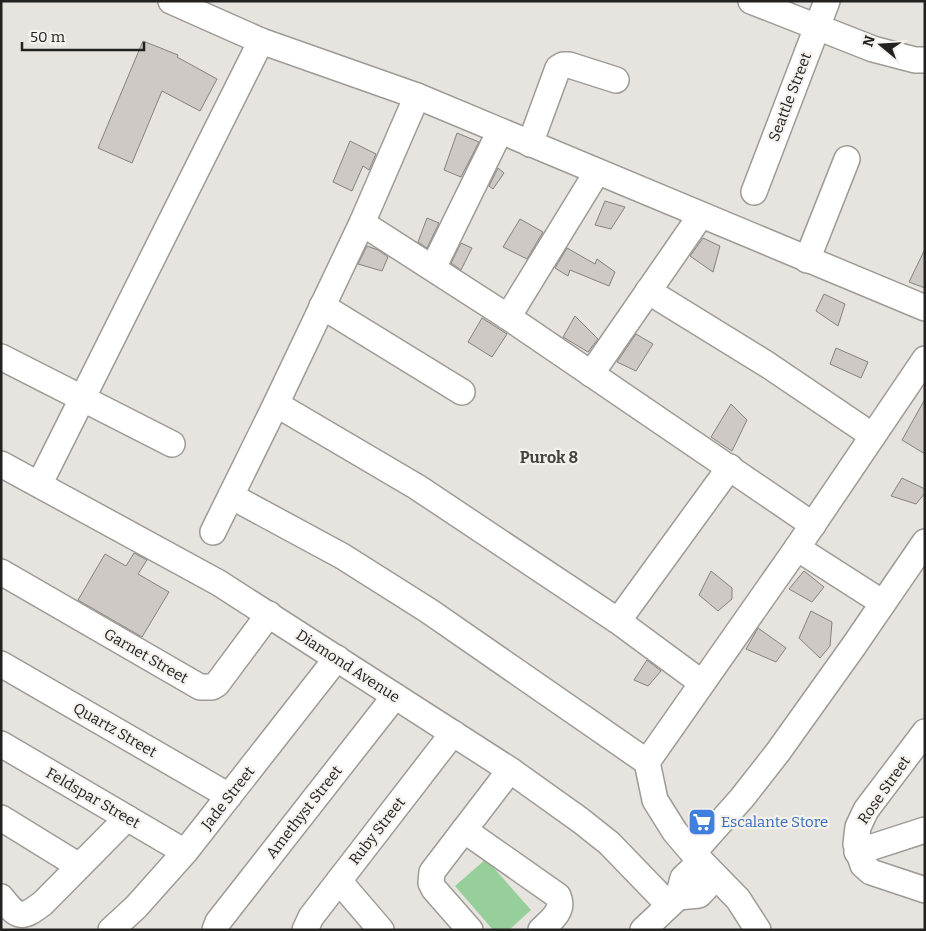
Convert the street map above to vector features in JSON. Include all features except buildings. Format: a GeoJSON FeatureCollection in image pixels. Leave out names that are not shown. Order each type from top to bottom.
{"type":"FeatureCollection","features":[{"type":"Feature","properties":{"kind":"street"},"geometry":{"type":"LineString","coordinates":[[171,1],[200,15],[226,24],[255,39],[416,96],[925,308]]}},
{"type":"Feature","properties":{"kind":"street"},"geometry":{"type":"LineString","coordinates":[[199,1],[208,5],[226,24]]}},
{"type":"Feature","properties":{"kind":"street"},"geometry":{"type":"LineString","coordinates":[[751,1],[872,49],[915,60],[925,60]]}},
{"type":"Feature","properties":{"kind":"street","name":"Seattle Street"},"geometry":{"type":"LineString","coordinates":[[754,192],[827,1]]}},
{"type":"Feature","properties":{"kind":"street"},"geometry":{"type":"LineString","coordinates":[[33,480],[255,39]]}},
{"type":"Feature","properties":{"kind":"street"},"geometry":{"type":"LineString","coordinates":[[530,144],[558,68],[563,65],[569,65],[616,80]]}},
{"type":"Feature","properties":{"kind":"street"},"geometry":{"type":"LineString","coordinates":[[213,532],[362,222],[416,96]]}},
{"type":"Feature","properties":{"kind":"street"},"geometry":{"type":"LineString","coordinates":[[433,268],[500,131]]}},
{"type":"Feature","properties":{"kind":"street"},"geometry":{"type":"LineString","coordinates":[[807,260],[847,160]]}},
{"type":"Feature","properties":{"kind":"street"},"geometry":{"type":"LineString","coordinates":[[508,317],[598,172]]}},
{"type":"Feature","properties":{"kind":"street"},"geometry":{"type":"LineString","coordinates":[[591,374],[701,215]]}},
{"type":"Feature","properties":{"kind":"street"},"geometry":{"type":"LineString","coordinates":[[362,222],[508,317],[813,525]]}},
{"type":"Feature","properties":{"kind":"street"},"geometry":{"type":"LineString","coordinates":[[648,291],[768,365],[873,436]]}},
{"type":"Feature","properties":{"kind":"street"},"geometry":{"type":"LineString","coordinates":[[322,306],[462,392]]}},
{"type":"Feature","properties":{"kind":"street"},"geometry":{"type":"LineString","coordinates":[[1,357],[172,444]]}},
{"type":"Feature","properties":{"kind":"street"},"geometry":{"type":"LineString","coordinates":[[647,762],[813,525],[925,359]]}},
{"type":"Feature","properties":{"kind":"street"},"geometry":{"type":"LineString","coordinates":[[276,404],[417,487],[618,622],[702,683]]}},
{"type":"Feature","properties":{"kind":"street","name":"Diamond Avenue"},"geometry":{"type":"LineString","coordinates":[[1,464],[219,583],[510,770],[609,843],[674,901]]}},
{"type":"Feature","properties":{"kind":"street"},"geometry":{"type":"LineString","coordinates":[[618,622],[730,467]]}},
{"type":"Feature","properties":{"kind":"street"},"geometry":{"type":"LineString","coordinates":[[231,496],[342,556],[429,611],[647,762],[655,800],[675,832],[738,899],[758,930]]}},
{"type":"Feature","properties":{"kind":"street"},"geometry":{"type":"LineString","coordinates":[[642,930],[674,901],[683,878],[704,864],[742,798],[854,648],[925,542]]}},
{"type":"Feature","properties":{"kind":"street"},"geometry":{"type":"LineString","coordinates":[[797,548],[883,603]]}},
{"type":"Feature","properties":{"kind":"street","name":"Garnet Street"},"geometry":{"type":"LineString","coordinates":[[1,572],[200,687],[212,687],[217,684],[268,614]]}},
{"type":"Feature","properties":{"kind":"street","name":"Jade Street"},"geometry":{"type":"LineString","coordinates":[[111,930],[136,906],[185,852],[337,658]]}},
{"type":"Feature","properties":{"kind":"street","name":"Quartz Street"},"geometry":{"type":"LineString","coordinates":[[1,664],[229,796]]}},
{"type":"Feature","properties":{"kind":"street","name":"Amethyst Street"},"geometry":{"type":"LineString","coordinates":[[215,930],[218,922],[395,696]]}},
{"type":"Feature","properties":{"kind":"street","name":"Rose Street"},"geometry":{"type":"LineString","coordinates":[[857,852],[856,833],[861,820],[925,732]]}},
{"type":"Feature","properties":{"kind":"street","name":"Ruby Street"},"geometry":{"type":"LineString","coordinates":[[305,930],[311,917],[338,881],[453,733]]}},
{"type":"Feature","properties":{"kind":"street","name":"Feldspar Street"},"geometry":{"type":"LineString","coordinates":[[1,744],[185,852]]}},
{"type":"Feature","properties":{"kind":"street"},"geometry":{"type":"LineString","coordinates":[[470,930],[437,894],[431,883],[432,872],[510,770]]}},
{"type":"Feature","properties":{"kind":"street"},"geometry":{"type":"LineString","coordinates":[[1,818],[79,866]]}},
{"type":"Feature","properties":{"kind":"street"},"geometry":{"type":"LineString","coordinates":[[1,897],[16,914],[27,914],[43,903],[128,818]]}},
{"type":"Feature","properties":{"kind":"street"},"geometry":{"type":"LineString","coordinates":[[464,830],[558,896],[560,903],[557,914],[540,930]]}},
{"type":"Feature","properties":{"kind":"street"},"geometry":{"type":"LineString","coordinates":[[925,830],[857,852],[863,864],[874,873],[925,890]]}},
{"type":"Feature","properties":{"kind":"street"},"geometry":{"type":"LineString","coordinates":[[338,881],[382,930]]}},
{"type":"Feature","properties":{"kind":"green space"},"geometry":{"type":"Polygon","coordinates":[[[486,859],[531,910],[509,930],[493,930],[455,886],[486,859]]]}},
{"type":"Feature","properties":{"kind":"place","name":"Escalante Store"},"geometry":{"type":"Point","coordinates":[702,822]}},
{"type":"Feature","properties":{"kind":"district","name":"Purok 8"},"geometry":{"type":"Point","coordinates":[549,457]}}]}
